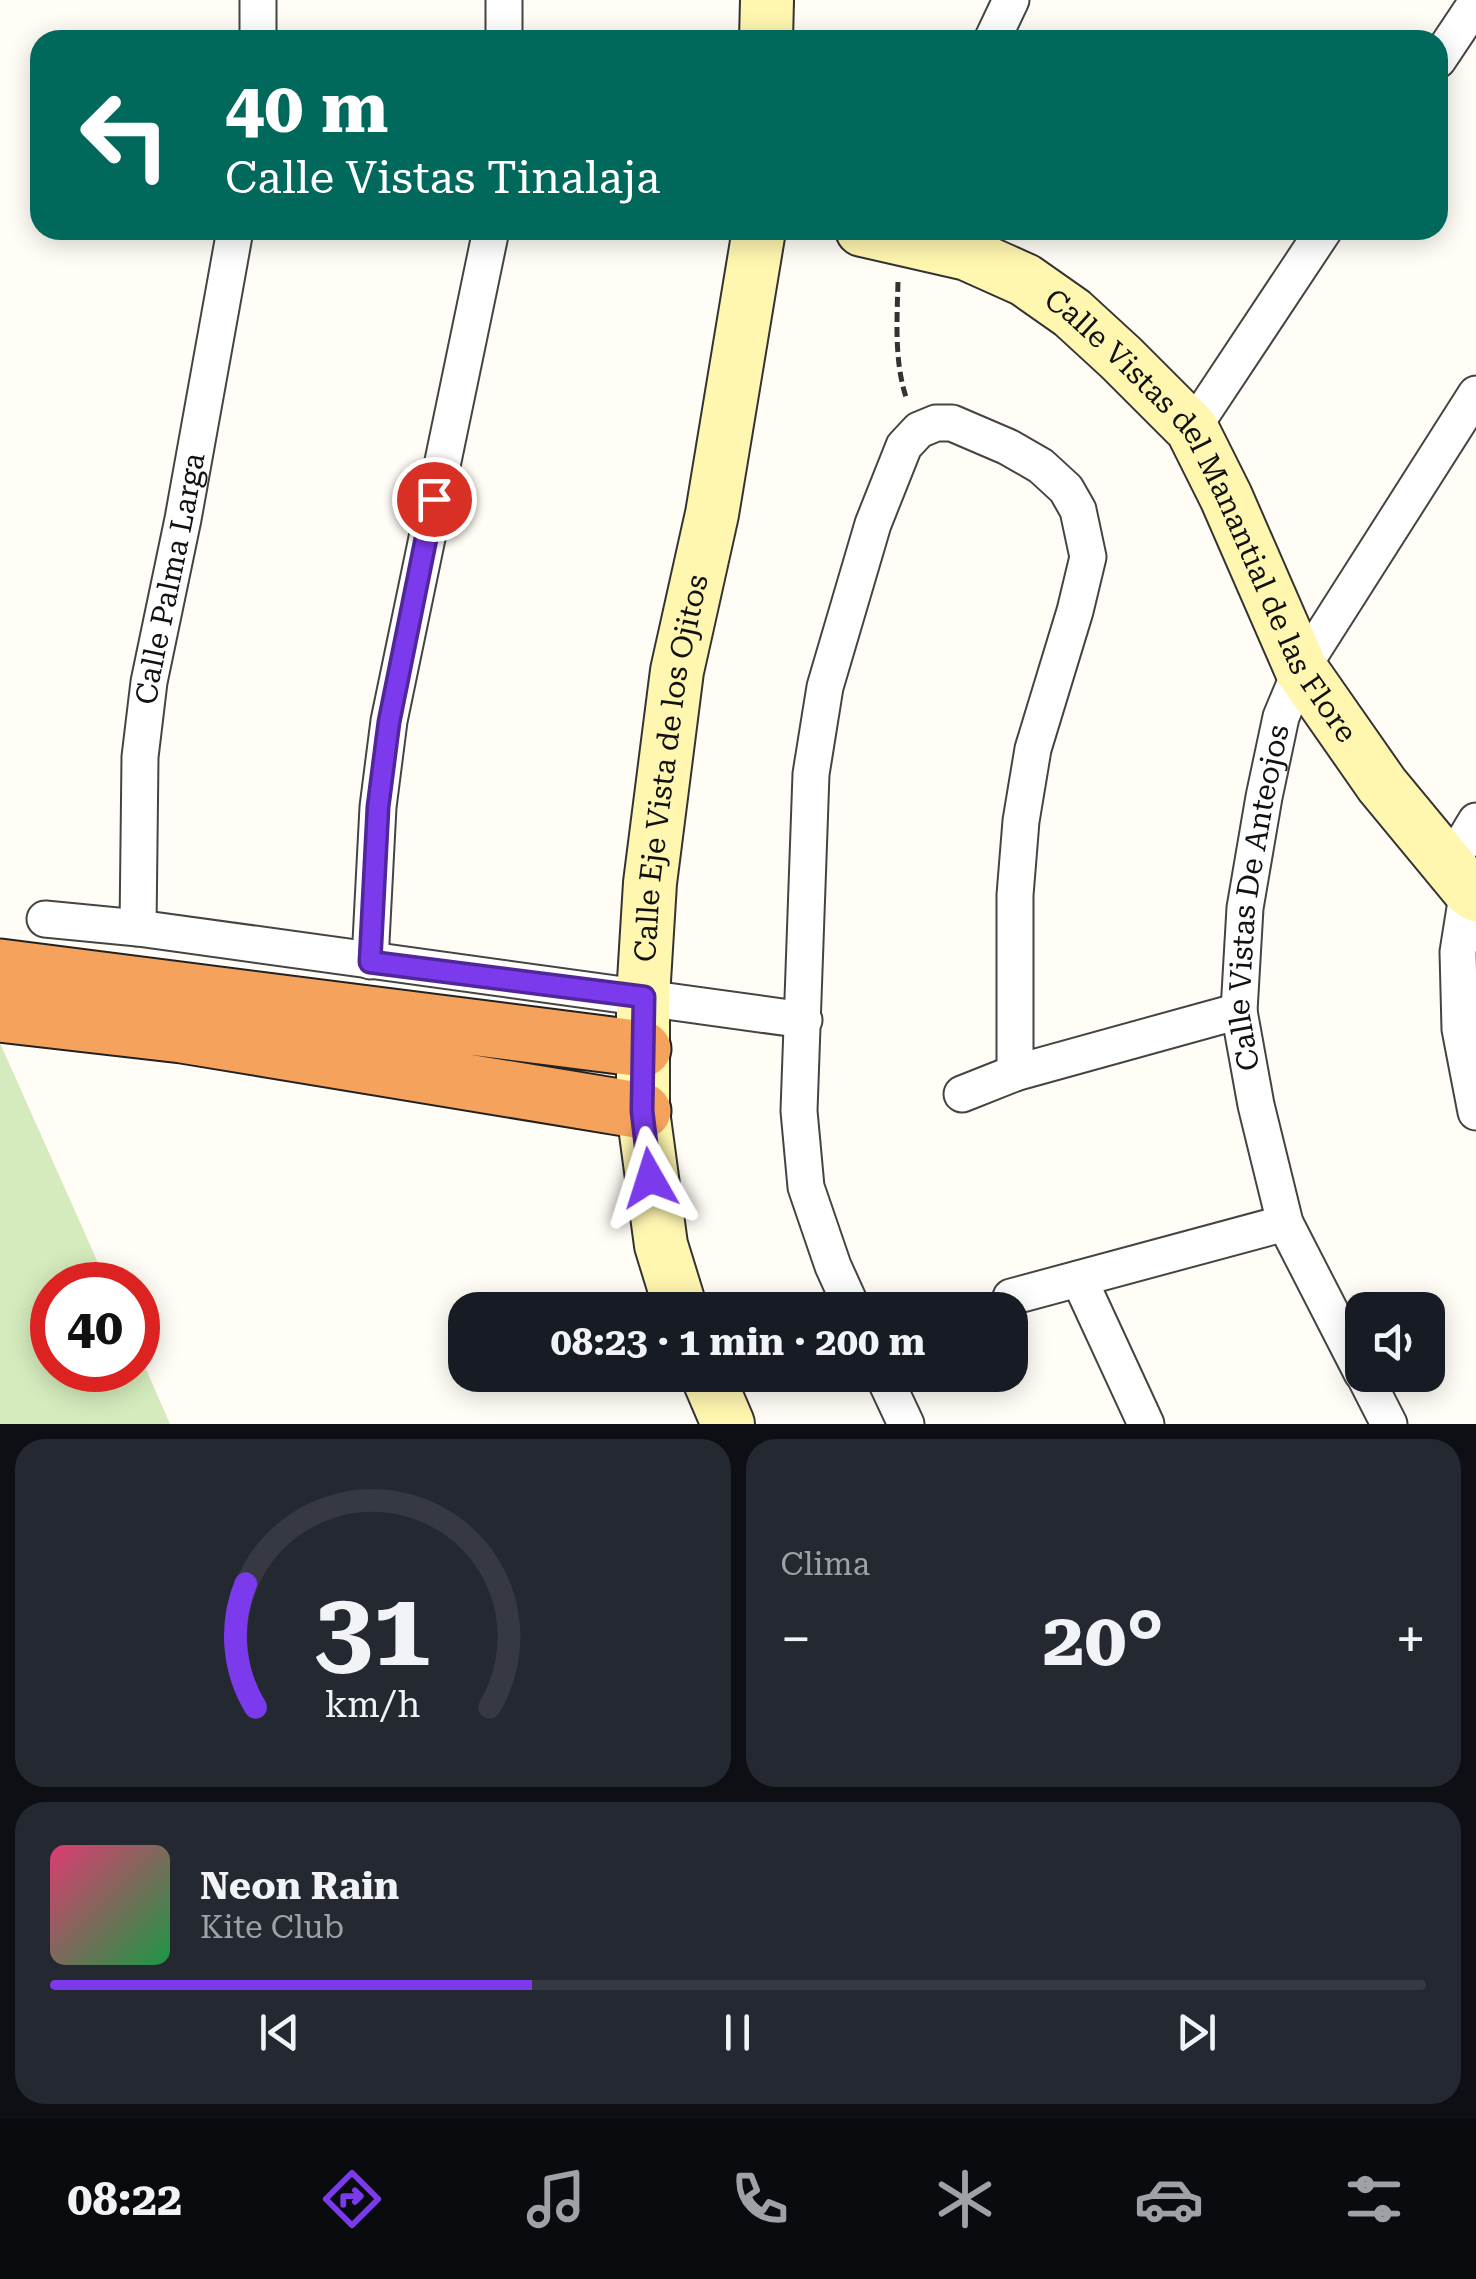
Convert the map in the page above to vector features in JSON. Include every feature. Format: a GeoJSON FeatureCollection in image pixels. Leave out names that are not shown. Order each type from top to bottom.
{"type":"FeatureCollection","features":[{"type":"Feature","properties":{"kind":"highway"},"geometry":{"type":"LineString","coordinates":[[0,967],[643,1023]]}},
{"type":"Feature","properties":{"kind":"highway"},"geometry":{"type":"LineString","coordinates":[[0,1014],[182,1035],[642,1111]]}},
{"type":"Feature","properties":{"kind":"street"},"geometry":{"type":"LineString","coordinates":[[258,0],[258,30]]}},
{"type":"Feature","properties":{"kind":"street"},"geometry":{"type":"LineString","coordinates":[[504,0],[504,30]]}},
{"type":"Feature","properties":{"kind":"street"},"geometry":{"type":"LineString","coordinates":[[766,30],[767,0]]}},
{"type":"Feature","properties":{"kind":"street"},"geometry":{"type":"LineString","coordinates":[[997,30],[1011,0]]}},
{"type":"Feature","properties":{"kind":"street"},"geometry":{"type":"LineString","coordinates":[[1448,45],[1476,3]]}},
{"type":"Feature","properties":{"kind":"street","name":"Calle Palma Larga"},"geometry":{"type":"LineString","coordinates":[[138,928],[140,757],[149,682],[183,520],[233,240]]}},
{"type":"Feature","properties":{"kind":"street"},"geometry":{"type":"LineString","coordinates":[[370,962],[378,807],[389,722],[489,240]]}},
{"type":"Feature","properties":{"kind":"street","name":"Calle Eje Vista de los Ojitos"},"geometry":{"type":"LineString","coordinates":[[676,1292],[661,1245],[642,1111],[650,882],[678,670],[712,514],[757,240]]}},
{"type":"Feature","properties":{"kind":"street","name":"Calle Vistas del Manantial de las Flore"},"geometry":{"type":"LineString","coordinates":[[914,240],[967,254],[1025,280],[1122,358],[1192,428],[1301,668],[1354,748],[1464,883]]}},
{"type":"Feature","properties":{"kind":"street"},"geometry":{"type":"LineString","coordinates":[[1192,428],[1317,240]]}},
{"type":"Feature","properties":{"kind":"street","name":"Calle Vistas De Anteojos"},"geometry":{"type":"LineString","coordinates":[[1345,1339],[1285,1222],[1256,1105],[1239,1010],[1245,908],[1281,717],[1301,668],[1476,394]]}},
{"type":"Feature","properties":{"kind":"street"},"geometry":{"type":"LineString","coordinates":[[845,1292],[806,1187],[799,1111],[812,774],[826,687],[873,524],[904,446],[919,430],[936,423],[952,423],[1008,446],[1041,466],[1066,489],[1078,510],[1088,558],[1033,749],[1021,822],[1015,894],[1015,1073]]}},
{"type":"Feature","properties":{"kind":"street"},"geometry":{"type":"LineString","coordinates":[[1476,821],[1464,883],[1458,952],[1460,1029],[1476,1112]]}},
{"type":"Feature","properties":{"kind":"street"},"geometry":{"type":"LineString","coordinates":[[45,919],[138,928],[370,962],[643,1023],[804,1020]]}},
{"type":"Feature","properties":{"kind":"street"},"geometry":{"type":"LineString","coordinates":[[962,1094],[1015,1073],[1239,1010]]}},
{"type":"Feature","properties":{"kind":"street"},"geometry":{"type":"LineString","coordinates":[[1028,1293],[1285,1222]]}},
{"type":"Feature","properties":{"kind":"street"},"geometry":{"type":"LineString","coordinates":[[1080,1279],[1146,1424]]}},
{"type":"Feature","properties":{"kind":"street"},"geometry":{"type":"LineString","coordinates":[[714,1392],[728,1424]]}},
{"type":"Feature","properties":{"kind":"street"},"geometry":{"type":"LineString","coordinates":[[891,1392],[906,1424]]}},
{"type":"Feature","properties":{"kind":"street","name":"Calle Vistas De Anteojos"},"geometry":{"type":"LineString","coordinates":[[1372,1392],[1389,1424]]}},
{"type":"Feature","properties":{"kind":"path"},"geometry":{"type":"LineString","coordinates":[[889,240],[901,384],[919,430]]}},
{"type":"Feature","properties":{"kind":"green space"},"geometry":{"type":"Polygon","coordinates":[[[0,1043],[98,1262],[30,1262],[30,1392],[156,1392],[170,1424],[0,1424],[0,1043]]]}},
{"type":"Feature","properties":{"kind":"route"},"geometry":{"type":"LineString","coordinates":[[434,499],[389,722],[378,807],[370,962],[644,997],[642,1111],[650,1178]]}}]}
